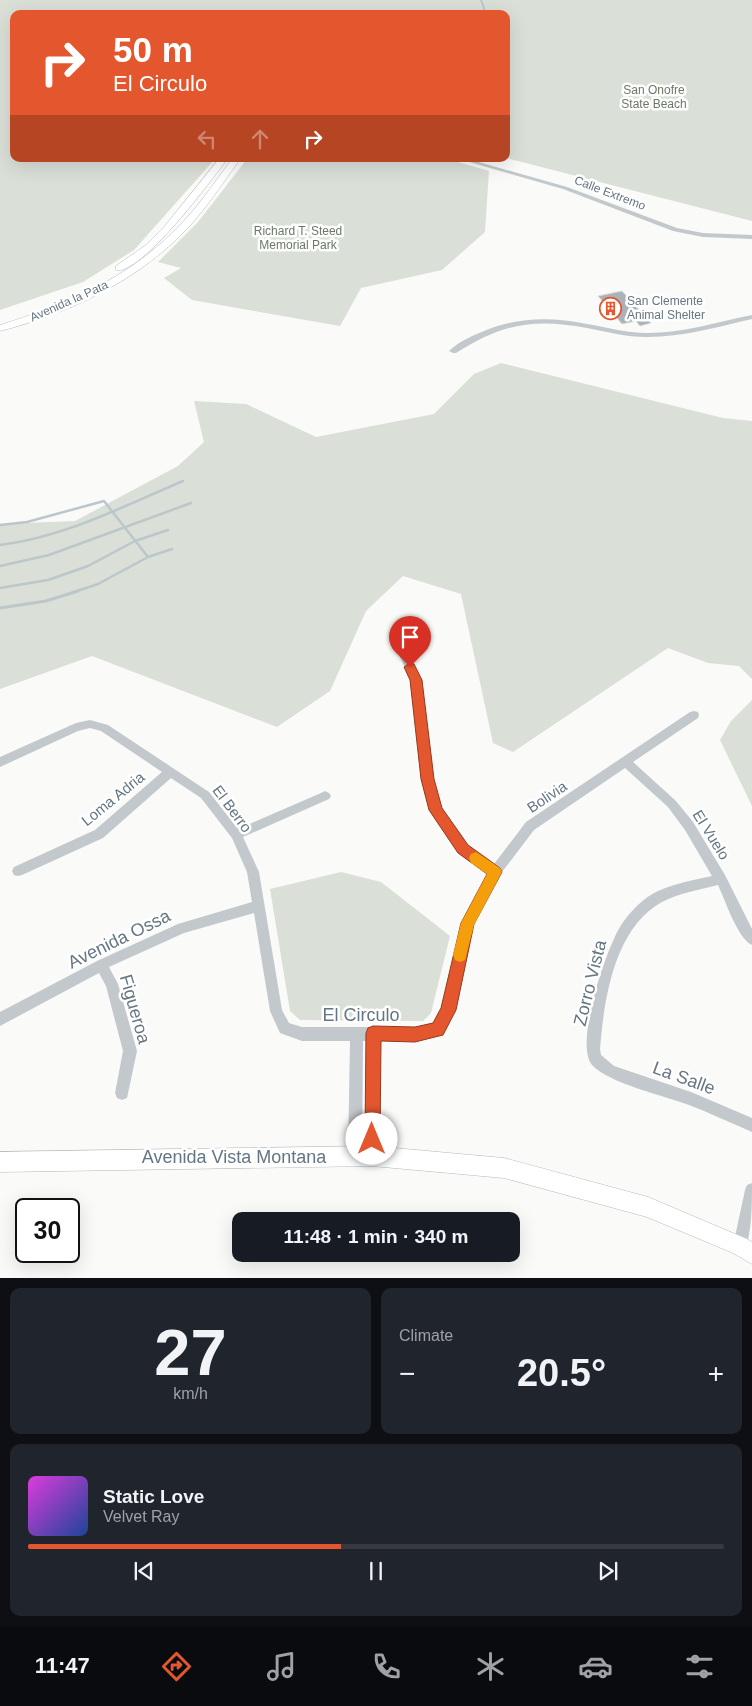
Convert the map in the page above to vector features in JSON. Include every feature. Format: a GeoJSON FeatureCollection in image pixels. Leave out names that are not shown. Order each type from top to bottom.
{"type":"FeatureCollection","features":[{"type":"Feature","properties":{"kind":"main road","name":"Avenida la Pata"},"geometry":{"type":"LineString","coordinates":[[0,320],[31,310],[80,290],[126,263],[167,229],[221,162]]}},
{"type":"Feature","properties":{"kind":"main road","name":"Avenida la Pata"},"geometry":{"type":"LineString","coordinates":[[0,328],[52,311],[94,293],[148,260],[180,231],[234,162]]}},
{"type":"Feature","properties":{"kind":"main road","name":"Avenida Vista Montana"},"geometry":{"type":"LineString","coordinates":[[0,1162],[52,1159],[364,1157],[504,1168],[648,1207],[746,1250]]}},
{"type":"Feature","properties":{"kind":"street","name":"Calle Extremo"},"geometry":{"type":"LineString","coordinates":[[473,162],[565,188],[676,230],[703,235],[752,237]]}},
{"type":"Feature","properties":{"kind":"street"},"geometry":{"type":"LineString","coordinates":[[453,351],[477,335],[503,325],[534,320],[559,321],[613,332],[646,335],[668,334],[752,317]]}},
{"type":"Feature","properties":{"kind":"street"},"geometry":{"type":"LineString","coordinates":[[398,642],[416,680],[427,779],[436,810],[463,849],[495,872]]}},
{"type":"Feature","properties":{"kind":"street","name":"Bolivia"},"geometry":{"type":"LineString","coordinates":[[437,1029],[448,1010],[468,923],[495,872],[530,826],[694,715]]}},
{"type":"Feature","properties":{"kind":"street","name":"El Berro"},"geometry":{"type":"LineString","coordinates":[[0,762],[76,728],[90,724],[104,728],[205,795],[236,836],[253,872],[276,1011],[285,1028]]}},
{"type":"Feature","properties":{"kind":"street","name":"El Vuelo"},"geometry":{"type":"LineString","coordinates":[[626,762],[672,804],[690,826],[720,879],[745,930],[752,939]]}},
{"type":"Feature","properties":{"kind":"street","name":"Loma Adria"},"geometry":{"type":"LineString","coordinates":[[18,872],[99,834],[171,771]]}},
{"type":"Feature","properties":{"kind":"street"},"geometry":{"type":"LineString","coordinates":[[236,836],[325,796]]}},
{"type":"Feature","properties":{"kind":"street","name":"Zorro Vista"},"geometry":{"type":"LineString","coordinates":[[602,1066],[596,1059],[593,1049],[594,1036],[608,968],[617,941],[634,918],[651,902],[668,894],[720,879]]}},
{"type":"Feature","properties":{"kind":"street","name":"Avenida Ossa"},"geometry":{"type":"LineString","coordinates":[[0,1019],[101,965],[182,928],[259,906]]}},
{"type":"Feature","properties":{"kind":"street","name":"Figueroa"},"geometry":{"type":"LineString","coordinates":[[101,965],[112,984],[130,1051],[122,1093]]}},
{"type":"Feature","properties":{"kind":"street","name":"El Circulo"},"geometry":{"type":"LineString","coordinates":[[285,1028],[302,1034],[415,1034],[437,1029]]}},
{"type":"Feature","properties":{"kind":"street"},"geometry":{"type":"LineString","coordinates":[[357,1033],[364,1157]]}},
{"type":"Feature","properties":{"kind":"street"},"geometry":{"type":"LineString","coordinates":[[364,1157],[373,1033]]}},
{"type":"Feature","properties":{"kind":"street","name":"La Salle"},"geometry":{"type":"LineString","coordinates":[[602,1066],[610,1071],[690,1099],[752,1125]]}},
{"type":"Feature","properties":{"kind":"street"},"geometry":{"type":"LineString","coordinates":[[746,1250],[752,1190]]}},
{"type":"Feature","properties":{"kind":"green space","name":"San Onofre State Beach"},"geometry":{"type":"Polygon","coordinates":[[[0,0],[752,0],[752,221],[510,159],[510,10],[10,10],[10,162],[212,162],[134,250],[83,282],[0,310],[0,0]]]}},
{"type":"Feature","properties":{"kind":"green space","name":"Richard T. Steed Memorial Park"},"geometry":{"type":"Polygon","coordinates":[[[245,162],[458,162],[489,171],[485,232],[442,270],[361,288],[340,326],[192,300],[164,278],[181,268],[158,262],[198,222],[245,162]]]}},
{"type":"Feature","properties":{"kind":"green space"},"geometry":{"type":"Polygon","coordinates":[[[501,363],[723,418],[752,421],[752,679],[739,666],[708,663],[668,648],[513,752],[493,743],[461,594],[403,576],[366,611],[330,691],[277,727],[92,656],[0,689],[0,524],[75,521],[178,466],[204,442],[194,401],[246,404],[316,437],[434,414],[474,374],[501,363]]]}},
{"type":"Feature","properties":{"kind":"green space"},"geometry":{"type":"Polygon","coordinates":[[[752,700],[752,806],[720,740],[731,721],[752,700]]]}},
{"type":"Feature","properties":{"kind":"green space"},"geometry":{"type":"Polygon","coordinates":[[[341,872],[381,882],[450,936],[431,1013],[423,1021],[300,1020],[290,1011],[270,889],[341,872]]]}},
{"type":"Feature","properties":{"kind":"building","name":"San Clemente Animal Shelter"},"geometry":{"type":"Polygon","coordinates":[[[622,291],[651,323],[640,326],[636,321],[622,324],[598,296],[622,291]]]}},
{"type":"Feature","properties":{"kind":"waterway"},"geometry":{"type":"LineString","coordinates":[[481,0],[485,10]]}},
{"type":"Feature","properties":{"kind":"waterway"},"geometry":{"type":"LineString","coordinates":[[112,512],[183,481]]}},
{"type":"Feature","properties":{"kind":"waterway"},"geometry":{"type":"LineString","coordinates":[[0,525],[27,522],[104,501],[112,512]]}},
{"type":"Feature","properties":{"kind":"waterway"},"geometry":{"type":"LineString","coordinates":[[125,527],[191,503]]}},
{"type":"Feature","properties":{"kind":"waterway"},"geometry":{"type":"LineString","coordinates":[[0,545],[48,535],[112,512]]}},
{"type":"Feature","properties":{"kind":"waterway"},"geometry":{"type":"LineString","coordinates":[[112,512],[125,527]]}},
{"type":"Feature","properties":{"kind":"waterway"},"geometry":{"type":"LineString","coordinates":[[0,566],[49,555],[125,527]]}},
{"type":"Feature","properties":{"kind":"waterway"},"geometry":{"type":"LineString","coordinates":[[125,527],[135,541]]}},
{"type":"Feature","properties":{"kind":"waterway"},"geometry":{"type":"LineString","coordinates":[[135,541],[168,530]]}},
{"type":"Feature","properties":{"kind":"waterway"},"geometry":{"type":"LineString","coordinates":[[0,588],[48,580],[88,566],[135,541]]}},
{"type":"Feature","properties":{"kind":"waterway"},"geometry":{"type":"LineString","coordinates":[[135,541],[148,557]]}},
{"type":"Feature","properties":{"kind":"waterway"},"geometry":{"type":"LineString","coordinates":[[148,557],[172,549]]}},
{"type":"Feature","properties":{"kind":"waterway"},"geometry":{"type":"LineString","coordinates":[[74,592],[98,584],[148,557]]}},
{"type":"Feature","properties":{"kind":"waterway"},"geometry":{"type":"LineString","coordinates":[[0,608],[46,601],[78,591]]}},
{"type":"Feature","properties":{"kind":"slow traffic"},"geometry":{"type":"LineString","coordinates":[[460,955],[468,923],[495,872],[476,858]]}},
{"type":"Feature","properties":{"kind":"place","name":"San Clemente Animal Shelter"},"geometry":{"type":"Point","coordinates":[611,308]}},
{"type":"Feature","properties":{"kind":"route"},"geometry":{"type":"LineString","coordinates":[[372,1139],[373,1033],[415,1034],[437,1029],[448,1010],[468,923],[495,872],[463,849],[436,810],[427,779],[416,680],[410,667]]}}]}
